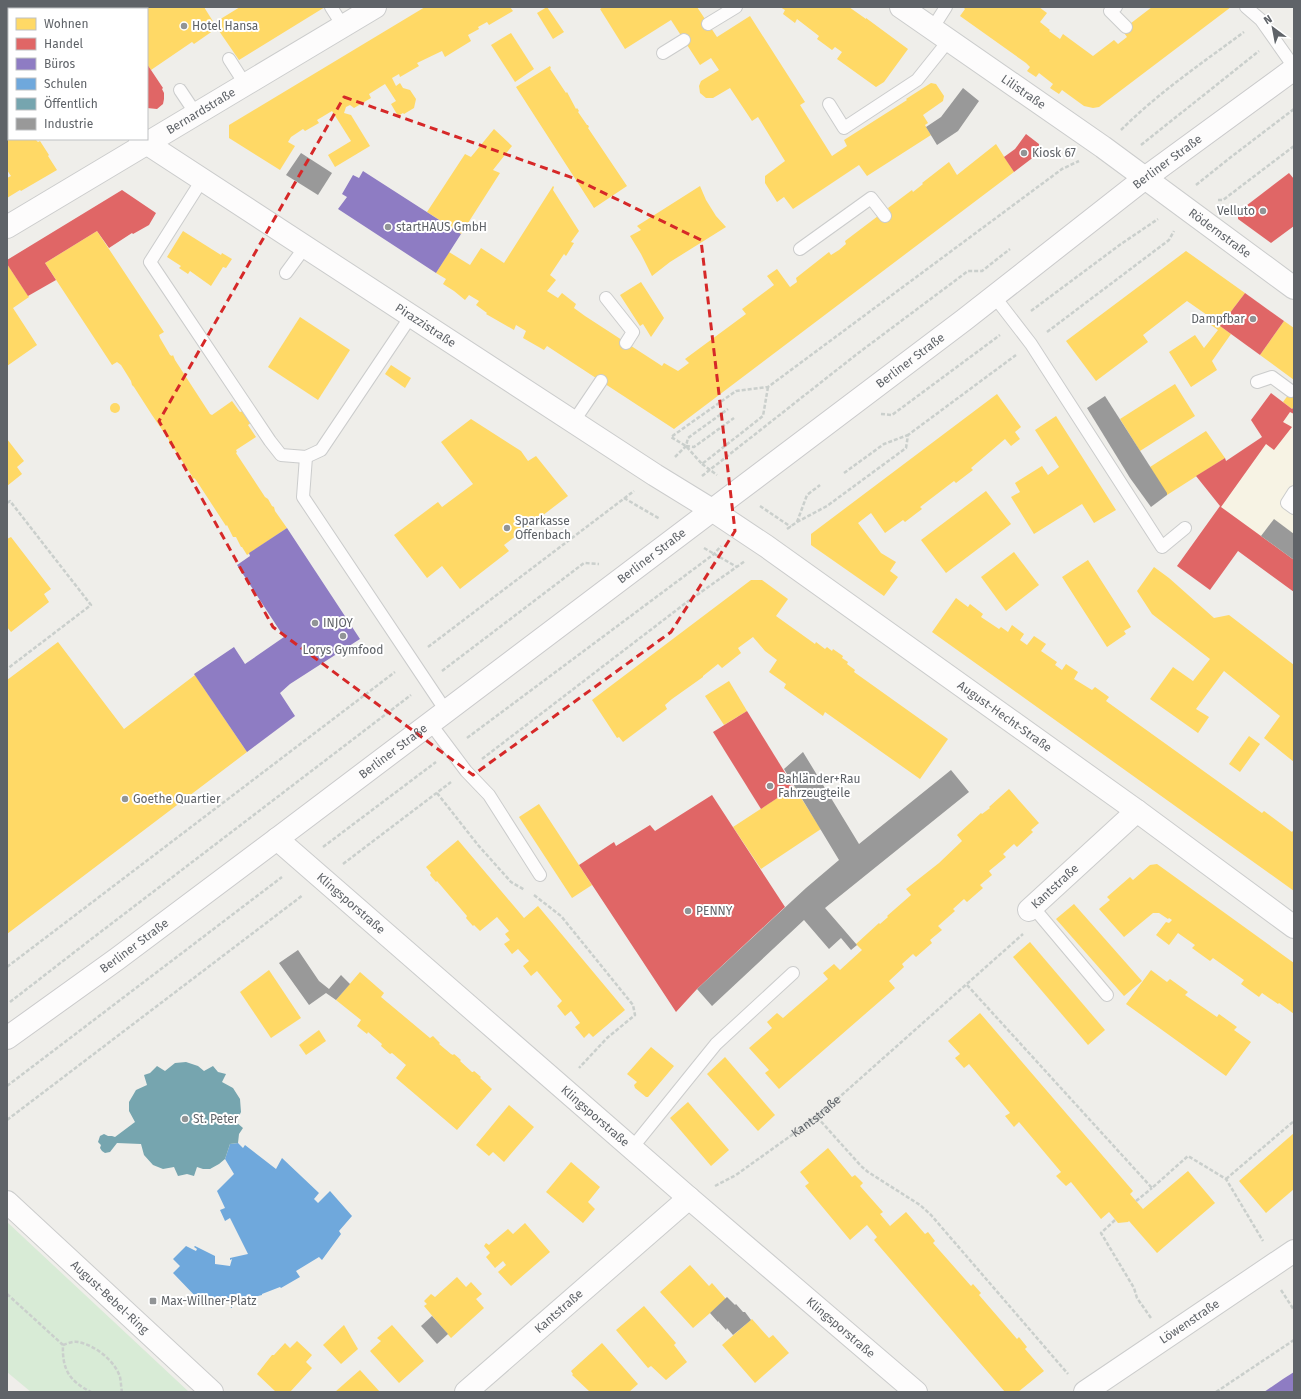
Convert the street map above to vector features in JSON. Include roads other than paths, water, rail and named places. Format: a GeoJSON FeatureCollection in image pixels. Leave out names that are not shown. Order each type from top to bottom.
{"type":"FeatureCollection","features":[{"type":"Feature","properties":{"kind":"street","name":"Bernardstraße"},"geometry":{"type":"LineString","coordinates":[[148,138],[196,114],[375,7]]}},
{"type":"Feature","properties":{"kind":"street","name":"Lilistraße"},"geometry":{"type":"LineString","coordinates":[[901,7],[1145,178]]}},
{"type":"Feature","properties":{"kind":"street","name":"Berliner Straße"},"geometry":{"type":"LineString","coordinates":[[7,1038],[117,959],[277,839],[994,296],[1145,178],[1294,68]]}},
{"type":"Feature","properties":{"kind":"street","name":"Bernardstraße"},"geometry":{"type":"LineString","coordinates":[[7,228],[143,141]]}},
{"type":"Feature","properties":{"kind":"street","name":"Pirazzistraße"},"geometry":{"type":"LineString","coordinates":[[143,141],[712,510]]}},
{"type":"Feature","properties":{"kind":"street","name":"Rödernstraße"},"geometry":{"type":"LineString","coordinates":[[1145,178],[1294,288]]}},
{"type":"Feature","properties":{"kind":"street","name":"August-Hecht-Straße"},"geometry":{"type":"LineString","coordinates":[[712,510],[766,546],[1137,811],[1294,927]]}},
{"type":"Feature","properties":{"kind":"street","name":"Kantstraße"},"geometry":{"type":"LineString","coordinates":[[1031,909],[1137,811]]}},
{"type":"Feature","properties":{"kind":"street","name":"Klingsporstraße"},"geometry":{"type":"LineString","coordinates":[[277,839],[689,1198],[916,1392]]}},
{"type":"Feature","properties":{"kind":"street","name":"Kantstraße"},"geometry":{"type":"LineString","coordinates":[[466,1392],[689,1198]]}},
{"type":"Feature","properties":{"kind":"street","name":"August-Bebel-Ring"},"geometry":{"type":"LineString","coordinates":[[7,1202],[212,1392]]}},
{"type":"Feature","properties":{"kind":"street","name":"Löwenstraße"},"geometry":{"type":"LineString","coordinates":[[1085,1392],[1285,1257]]}},
{"type":"Feature","properties":{"kind":"lane"},"geometry":{"type":"LineString","coordinates":[[331,7],[343,26]]}},
{"type":"Feature","properties":{"kind":"lane"},"geometry":{"type":"LineString","coordinates":[[708,24],[736,7]]}},
{"type":"Feature","properties":{"kind":"lane"},"geometry":{"type":"LineString","coordinates":[[829,104],[844,128],[917,80],[940,34],[946,7]]}},
{"type":"Feature","properties":{"kind":"lane"},"geometry":{"type":"LineString","coordinates":[[1116,7],[1110,11],[1126,27]]}},
{"type":"Feature","properties":{"kind":"lane"},"geometry":{"type":"LineString","coordinates":[[1246,7],[1261,20],[1294,68]]}},
{"type":"Feature","properties":{"kind":"lane"},"geometry":{"type":"LineString","coordinates":[[663,53],[684,40]]}},
{"type":"Feature","properties":{"kind":"lane"},"geometry":{"type":"LineString","coordinates":[[229,59],[245,84]]}},
{"type":"Feature","properties":{"kind":"lane"},"geometry":{"type":"LineString","coordinates":[[180,90],[196,114]]}},
{"type":"Feature","properties":{"kind":"lane"},"geometry":{"type":"LineString","coordinates":[[202,180],[150,262],[270,441],[281,455],[306,457],[321,450],[411,316]]}},
{"type":"Feature","properties":{"kind":"lane"},"geometry":{"type":"LineString","coordinates":[[800,249],[871,198],[885,216]]}},
{"type":"Feature","properties":{"kind":"lane"},"geometry":{"type":"LineString","coordinates":[[286,273],[305,247]]}},
{"type":"Feature","properties":{"kind":"lane"},"geometry":{"type":"LineString","coordinates":[[994,296],[1031,344],[1162,547],[1185,528]]}},
{"type":"Feature","properties":{"kind":"lane"},"geometry":{"type":"LineString","coordinates":[[606,298],[633,332],[626,343]]}},
{"type":"Feature","properties":{"kind":"lane"},"geometry":{"type":"LineString","coordinates":[[1257,382],[1272,377],[1291,391]]}},
{"type":"Feature","properties":{"kind":"lane"},"geometry":{"type":"LineString","coordinates":[[574,421],[601,381]]}},
{"type":"Feature","properties":{"kind":"lane"},"geometry":{"type":"LineString","coordinates":[[306,457],[303,497],[427,683],[450,751],[466,771],[489,795],[540,875]]}},
{"type":"Feature","properties":{"kind":"lane"},"geometry":{"type":"LineString","coordinates":[[1294,492],[1287,503],[1294,508]]}},
{"type":"Feature","properties":{"kind":"lane"},"geometry":{"type":"LineString","coordinates":[[1031,909],[1107,995]]}},
{"type":"Feature","properties":{"kind":"lane"},"geometry":{"type":"LineString","coordinates":[[632,1148],[716,1044],[793,974]]}},
{"type":"Feature","properties":{"kind":"place","name":"Hotel Hansa"},"geometry":{"type":"Point","coordinates":[184,26]}},
{"type":"Feature","properties":{"kind":"place","name":"Kiosk 67"},"geometry":{"type":"Point","coordinates":[1024,153]}},
{"type":"Feature","properties":{"kind":"place","name":"Velluto"},"geometry":{"type":"Point","coordinates":[1263,211]}},
{"type":"Feature","properties":{"kind":"place","name":"startHAUS GmbH"},"geometry":{"type":"Point","coordinates":[388,227]}},
{"type":"Feature","properties":{"kind":"place","name":"Dampfbar"},"geometry":{"type":"Point","coordinates":[1253,319]}},
{"type":"Feature","properties":{"kind":"place","name":"Sparkasse Offenbach"},"geometry":{"type":"Point","coordinates":[507,528]}},
{"type":"Feature","properties":{"kind":"place","name":"INJOY"},"geometry":{"type":"Point","coordinates":[315,623]}},
{"type":"Feature","properties":{"kind":"place","name":"Lorys Gymfood"},"geometry":{"type":"Point","coordinates":[343,636]}},
{"type":"Feature","properties":{"kind":"place","name":"Bahländer+Rau Fahrzeugteile"},"geometry":{"type":"Point","coordinates":[770,786]}},
{"type":"Feature","properties":{"kind":"place","name":"Goethe Quartier"},"geometry":{"type":"Point","coordinates":[125,799]}},
{"type":"Feature","properties":{"kind":"place","name":"PENNY"},"geometry":{"type":"Point","coordinates":[688,911]}},
{"type":"Feature","properties":{"kind":"place","name":"St. Peter"},"geometry":{"type":"Point","coordinates":[185,1119]}},
{"type":"Feature","properties":{"kind":"place","name":"Max-Willner-Platz"},"geometry":{"type":"Point","coordinates":[153,1301]}}]}
